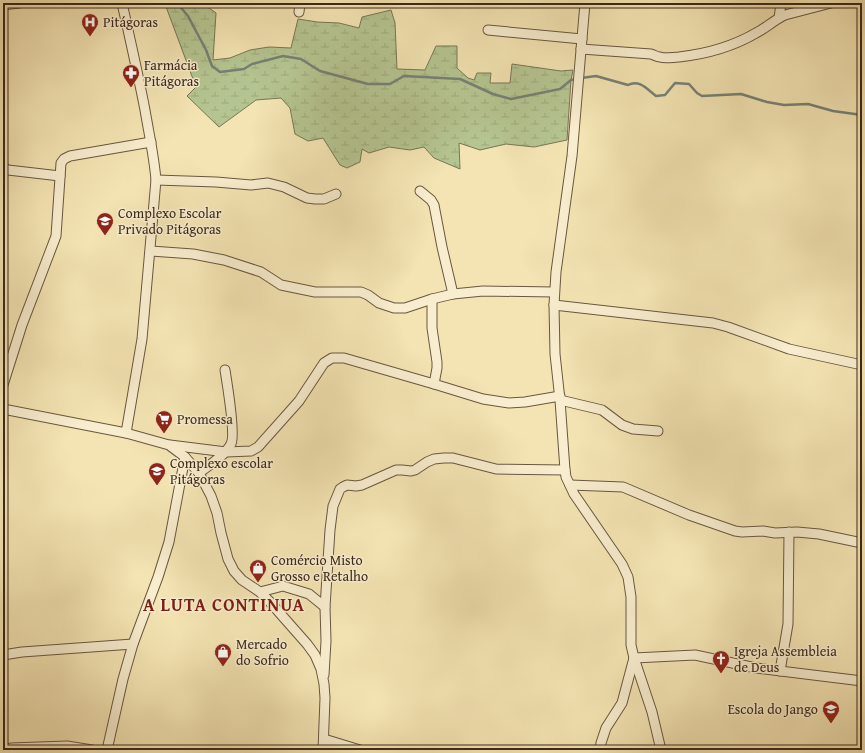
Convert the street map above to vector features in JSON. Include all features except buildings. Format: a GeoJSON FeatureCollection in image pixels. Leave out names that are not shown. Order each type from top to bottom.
{"type":"FeatureCollection","features":[{"type":"Feature","properties":{"kind":"street"},"geometry":{"type":"LineString","coordinates":[[3,5],[19,3]]}},
{"type":"Feature","properties":{"kind":"street"},"geometry":{"type":"LineString","coordinates":[[122,3],[151,142],[156,180],[151,251],[142,339],[126,433]]}},
{"type":"Feature","properties":{"kind":"street"},"geometry":{"type":"LineString","coordinates":[[585,3],[572,156],[554,292],[556,354],[564,470],[574,494],[622,564],[628,577],[631,597],[631,645],[652,712],[661,750]]}},
{"type":"Feature","properties":{"kind":"street"},"geometry":{"type":"LineString","coordinates":[[779,18],[780,3]]}},
{"type":"Feature","properties":{"kind":"street"},"geometry":{"type":"LineString","coordinates":[[581,49],[651,54],[667,58],[700,54],[739,43],[785,15],[831,3]]}},
{"type":"Feature","properties":{"kind":"street"},"geometry":{"type":"LineString","coordinates":[[488,30],[582,39]]}},
{"type":"Feature","properties":{"kind":"street"},"geometry":{"type":"LineString","coordinates":[[3,385],[22,325],[56,236],[61,163],[64,159],[70,156],[151,142]]}},
{"type":"Feature","properties":{"kind":"street"},"geometry":{"type":"LineString","coordinates":[[3,167],[8,170],[60,176]]}},
{"type":"Feature","properties":{"kind":"street"},"geometry":{"type":"LineString","coordinates":[[156,180],[251,185],[268,182],[315,200],[324,199],[336,194]]}},
{"type":"Feature","properties":{"kind":"street"},"geometry":{"type":"LineString","coordinates":[[420,191],[431,200],[434,205],[453,294]]}},
{"type":"Feature","properties":{"kind":"street"},"geometry":{"type":"LineString","coordinates":[[151,251],[192,254],[224,260],[261,272],[281,285],[315,292],[361,292],[379,303],[394,308],[405,308],[453,294],[483,291],[554,292]]}},
{"type":"Feature","properties":{"kind":"street"},"geometry":{"type":"LineString","coordinates":[[432,299],[432,328],[437,362],[434,384]]}},
{"type":"Feature","properties":{"kind":"street"},"geometry":{"type":"LineString","coordinates":[[554,306],[713,322],[789,349],[862,365]]}},
{"type":"Feature","properties":{"kind":"street"},"geometry":{"type":"LineString","coordinates":[[3,409],[126,433],[169,444],[226,452],[250,451],[258,447],[299,401],[324,363],[332,358],[344,358],[483,399],[509,403],[560,398],[602,410],[622,425],[633,429],[658,431]]}},
{"type":"Feature","properties":{"kind":"street"},"geometry":{"type":"LineString","coordinates":[[198,473],[226,452],[232,443],[231,411],[225,370]]}},
{"type":"Feature","properties":{"kind":"street"},"geometry":{"type":"LineString","coordinates":[[169,444],[185,458],[198,473],[211,496],[228,559],[234,571],[242,580],[260,592],[280,612],[307,644],[315,655],[321,669],[324,684]]}},
{"type":"Feature","properties":{"kind":"street"},"geometry":{"type":"LineString","coordinates":[[107,750],[123,678],[133,644],[158,577],[169,542],[185,458]]}},
{"type":"Feature","properties":{"kind":"street"},"geometry":{"type":"LineString","coordinates":[[323,750],[326,641],[325,607],[330,530],[333,506],[340,489],[347,485],[362,485],[396,470],[411,471],[427,462],[444,458],[453,458],[496,469],[564,470]]}},
{"type":"Feature","properties":{"kind":"street"},"geometry":{"type":"LineString","coordinates":[[570,484],[623,487],[689,515],[735,531],[819,534],[862,543]]}},
{"type":"Feature","properties":{"kind":"street"},"geometry":{"type":"LineString","coordinates":[[780,671],[788,624],[789,532]]}},
{"type":"Feature","properties":{"kind":"street"},"geometry":{"type":"LineString","coordinates":[[260,592],[283,586],[309,594],[325,607]]}},
{"type":"Feature","properties":{"kind":"street"},"geometry":{"type":"LineString","coordinates":[[3,656],[22,652],[133,644]]}},
{"type":"Feature","properties":{"kind":"street"},"geometry":{"type":"LineString","coordinates":[[634,658],[695,655],[756,668],[862,681]]}},
{"type":"Feature","properties":{"kind":"street"},"geometry":{"type":"LineString","coordinates":[[600,750],[606,728],[622,703],[634,658]]}},
{"type":"Feature","properties":{"kind":"street"},"geometry":{"type":"LineString","coordinates":[[324,739],[360,750]]}},
{"type":"Feature","properties":{"kind":"street"},"geometry":{"type":"LineString","coordinates":[[5,750],[11,748],[67,746],[92,750]]}},
{"type":"Feature","properties":{"kind":"green space"},"geometry":{"type":"Polygon","coordinates":[[[161,3],[202,3],[216,13],[213,60],[230,58],[250,50],[269,47],[291,48],[298,19],[339,23],[359,28],[362,17],[391,10],[395,23],[397,69],[425,70],[436,46],[457,46],[457,68],[468,78],[474,80],[477,73],[491,73],[490,83],[510,83],[512,64],[561,71],[573,70],[567,140],[534,147],[506,144],[480,150],[459,143],[460,169],[434,158],[424,147],[410,150],[389,147],[369,153],[362,149],[360,162],[347,168],[340,165],[323,138],[308,141],[295,134],[290,108],[281,98],[256,100],[219,127],[187,96],[196,87],[165,4],[161,3]]]}},
{"type":"Feature","properties":{"kind":"waterway"},"geometry":{"type":"LineString","coordinates":[[177,3],[188,16],[206,50],[212,66],[220,72],[244,69],[252,64],[283,56],[301,59],[320,71],[368,84],[390,84],[404,76],[460,79],[493,94],[511,99],[560,89],[571,80],[576,79]]}},
{"type":"Feature","properties":{"kind":"waterway"},"geometry":{"type":"LineString","coordinates":[[581,78],[596,76],[628,85],[636,83],[646,88],[656,96],[665,95],[675,83],[689,84],[702,96],[741,94],[767,102],[784,105],[808,104],[833,111],[862,115]]}},
{"type":"Feature","properties":{"kind":"place","name":"Pitágoras"},"geometry":{"type":"Point","coordinates":[90,37]}},
{"type":"Feature","properties":{"kind":"place","name":"Farmácia Pitágoras"},"geometry":{"type":"Point","coordinates":[131,88]}},
{"type":"Feature","properties":{"kind":"place","name":"Complexo Escolar Privado Pitágoras"},"geometry":{"type":"Point","coordinates":[105,236]}},
{"type":"Feature","properties":{"kind":"place","name":"Promessa"},"geometry":{"type":"Point","coordinates":[164,434]}},
{"type":"Feature","properties":{"kind":"place","name":"Complexo escolar Pitágoras"},"geometry":{"type":"Point","coordinates":[157,486]}},
{"type":"Feature","properties":{"kind":"place","name":"Comércio Misto Grosso e Retalho"},"geometry":{"type":"Point","coordinates":[258,583]}},
{"type":"Feature","properties":{"kind":"place","name":"Mercado do Sofrio"},"geometry":{"type":"Point","coordinates":[223,667]}},
{"type":"Feature","properties":{"kind":"place","name":"Igreja Assembleia de Deus"},"geometry":{"type":"Point","coordinates":[721,674]}},
{"type":"Feature","properties":{"kind":"place","name":"Escola do Jango"},"geometry":{"type":"Point","coordinates":[831,724]}},
{"type":"Feature","properties":{"kind":"district","name":"A LUTA CONTINUA"},"geometry":{"type":"Point","coordinates":[224,605]}}]}
